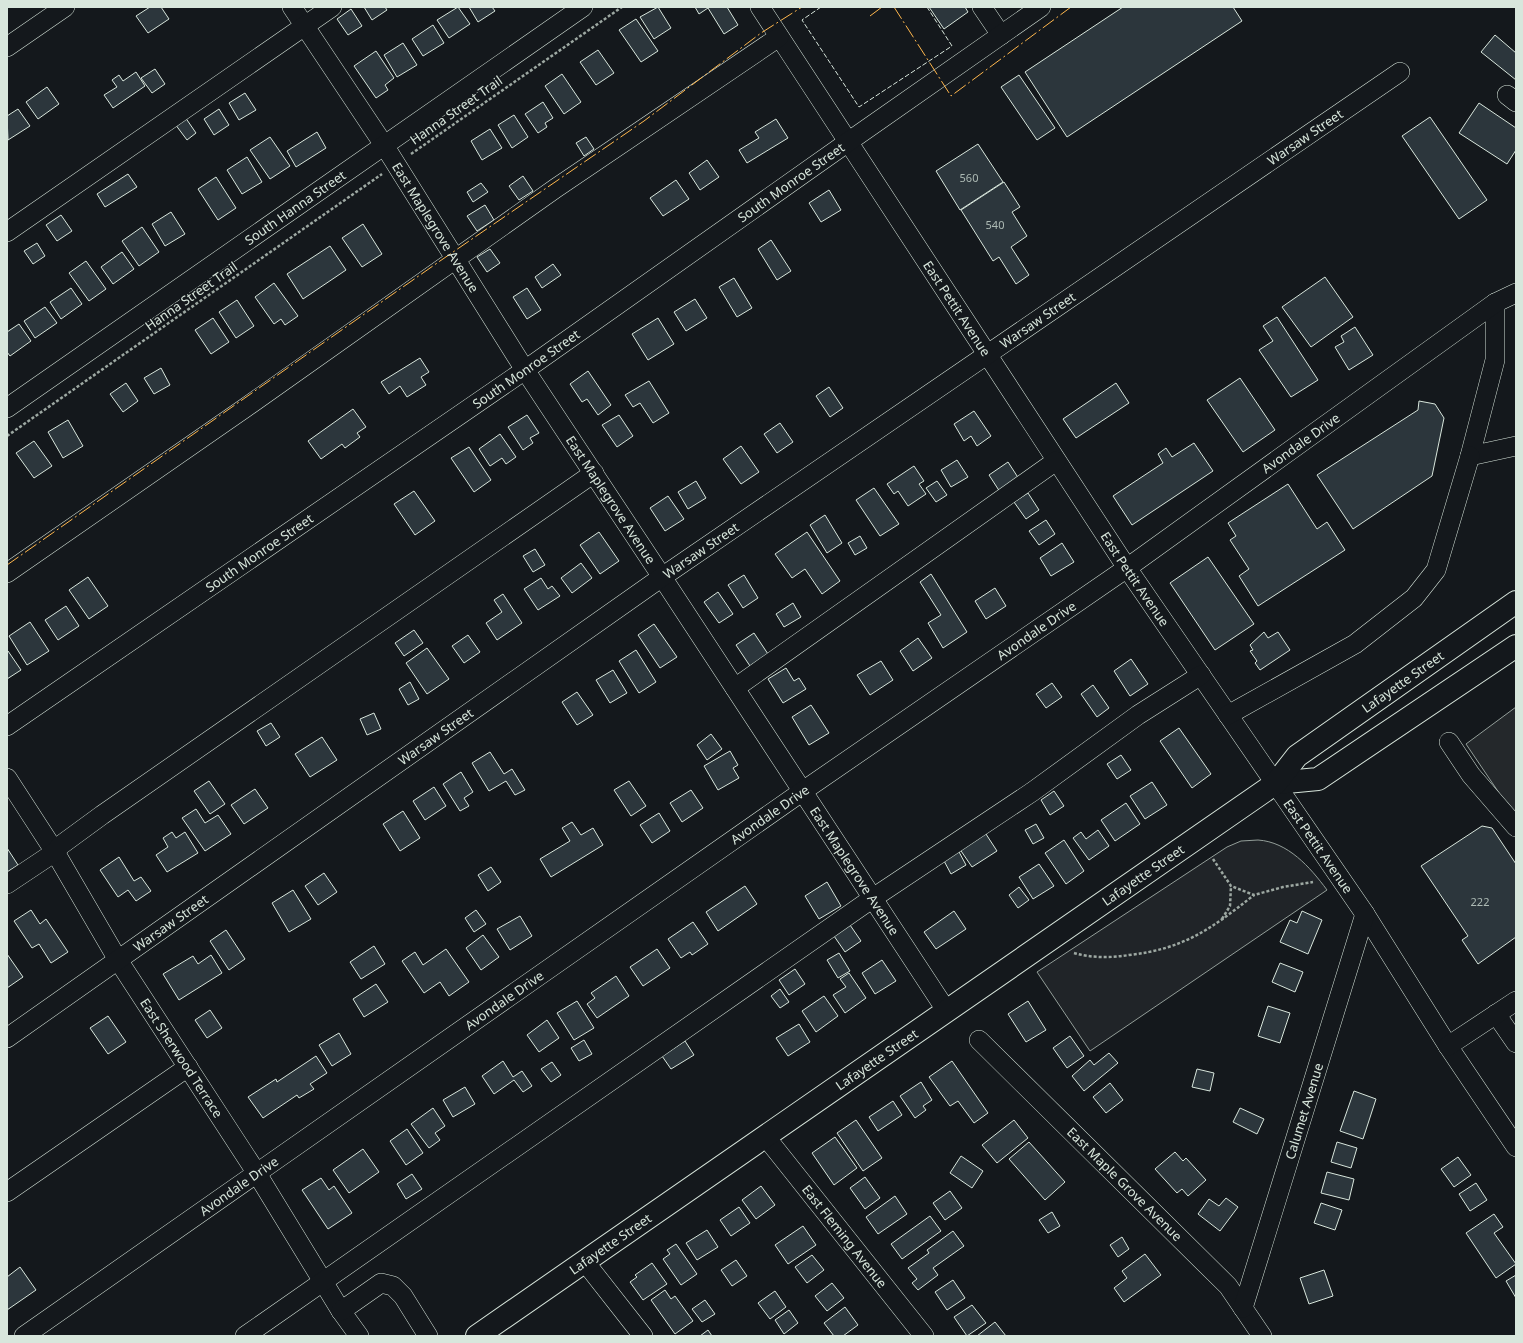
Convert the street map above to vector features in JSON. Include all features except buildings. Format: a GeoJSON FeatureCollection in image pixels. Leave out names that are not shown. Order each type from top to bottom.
{"type":"FeatureCollection","features":[{"type":"Feature","properties":{"kind":"highway","name":"Lafayette Street"},"geometry":{"type":"LineString","coordinates":[[477,1336],[1276,783],[1297,756],[1516,602]]}},
{"type":"Feature","properties":{"kind":"highway","name":"Lafayette Street"},"geometry":{"type":"LineString","coordinates":[[1276,783],[1318,779],[1516,646]]}},
{"type":"Feature","properties":{"kind":"street"},"geometry":{"type":"LineString","coordinates":[[7,47],[65,7]]}},
{"type":"Feature","properties":{"kind":"street","name":"East Maplegrove Avenue"},"geometry":{"type":"LineString","coordinates":[[292,7],[384,145],[525,370],[946,1010]]}},
{"type":"Feature","properties":{"kind":"street"},"geometry":{"type":"LineString","coordinates":[[7,232],[332,7]]}},
{"type":"Feature","properties":{"kind":"street","name":"South Hanna Street"},"geometry":{"type":"LineString","coordinates":[[7,408],[583,7]]}},
{"type":"Feature","properties":{"kind":"street","name":"East Pettit Avenue"},"geometry":{"type":"LineString","coordinates":[[760,7],[1056,461],[1127,568],[1365,914],[1448,1046],[1516,1147]]}},
{"type":"Feature","properties":{"kind":"street"},"geometry":{"type":"LineString","coordinates":[[982,7],[1001,35]]}},
{"type":"Feature","properties":{"kind":"street","name":"South Monroe Street"},"geometry":{"type":"LineString","coordinates":[[7,726],[525,370],[1001,35],[1022,12],[1041,7]]}},
{"type":"Feature","properties":{"kind":"street"},"geometry":{"type":"LineString","coordinates":[[7,573],[630,137],[780,37]]}},
{"type":"Feature","properties":{"kind":"street","name":"Warsaw Street"},"geometry":{"type":"LineString","coordinates":[[7,1038],[662,577],[1400,72]]}},
{"type":"Feature","properties":{"kind":"street","name":"Avondale Drive"},"geometry":{"type":"LineString","coordinates":[[24,1336],[256,1172],[803,791],[1127,568],[1495,303],[1516,293]]}},
{"type":"Feature","properties":{"kind":"street"},"geometry":{"type":"LineString","coordinates":[[1228,715],[1354,644],[1414,598],[1436,570],[1470,456],[1495,360],[1495,303]]}},
{"type":"Feature","properties":{"kind":"street"},"geometry":{"type":"LineString","coordinates":[[1470,456],[1516,446]]}},
{"type":"Feature","properties":{"kind":"street"},"geometry":{"type":"LineString","coordinates":[[735,688],[1056,461]]}},
{"type":"Feature","properties":{"kind":"street"},"geometry":{"type":"LineString","coordinates":[[7,884],[55,852],[61,845],[102,815],[594,473]]}},
{"type":"Feature","properties":{"kind":"street"},"geometry":{"type":"LineString","coordinates":[[245,1336],[490,1167],[626,1070],[873,898],[1000,813],[1138,716],[1201,675]]}},
{"type":"Feature","properties":{"kind":"street"},"geometry":{"type":"LineString","coordinates":[[1449,742],[1471,775],[1516,827]]}},
{"type":"Feature","properties":{"kind":"street","name":"East Sherwood Terrace"},"geometry":{"type":"LineString","coordinates":[[7,778],[55,852],[118,960],[256,1172],[341,1311],[358,1336]]}},
{"type":"Feature","properties":{"kind":"street","name":"Calumet Avenue"},"geometry":{"type":"LineString","coordinates":[[1243,1308],[1365,914]]}},
{"type":"Feature","properties":{"kind":"street"},"geometry":{"type":"LineString","coordinates":[[1448,1046],[1516,1001]]}},
{"type":"Feature","properties":{"kind":"street"},"geometry":{"type":"LineString","coordinates":[[1496,1014],[1516,1043]]}},
{"type":"Feature","properties":{"kind":"street","name":"East Maple Grove Avenue"},"geometry":{"type":"LineString","coordinates":[[979,1040],[1228,1286],[1262,1336]]}},
{"type":"Feature","properties":{"kind":"street"},"geometry":{"type":"LineString","coordinates":[[7,1192],[188,1067]]}},
{"type":"Feature","properties":{"kind":"street","name":"East Fleming Avenue"},"geometry":{"type":"LineString","coordinates":[[765,1136],[924,1336]]}},
{"type":"Feature","properties":{"kind":"street"},"geometry":{"type":"LineString","coordinates":[[585,1262],[643,1336]]}},
{"type":"Feature","properties":{"kind":"street"},"geometry":{"type":"LineString","coordinates":[[341,1311],[381,1284],[393,1286],[403,1296],[428,1336]]}},
{"type":"Feature","properties":{"kind":"path","name":"Hanna Street Trail"},"geometry":{"type":"LineString","coordinates":[[7,436],[622,7]]}},
{"type":"Feature","properties":{"kind":"path"},"geometry":{"type":"LineString","coordinates":[[1213,859],[1231,886],[1254,895]]}},
{"type":"Feature","properties":{"kind":"path"},"geometry":{"type":"LineString","coordinates":[[1074,952],[1083,956],[1114,957],[1154,952],[1178,945],[1221,922],[1254,895],[1283,886],[1314,882]]}},
{"type":"Feature","properties":{"kind":"path"},"geometry":{"type":"LineString","coordinates":[[1221,922],[1230,906],[1231,886]]}},
{"type":"Feature","properties":{"kind":"shaded area"},"geometry":{"type":"Polygon","coordinates":[[[1516,707],[1516,818],[1466,744],[1516,707]]]}},
{"type":"Feature","properties":{"kind":"shaded area"},"geometry":{"type":"Polygon","coordinates":[[[1258,840],[1279,845],[1289,851],[1306,865],[1327,890],[1090,1051],[1037,972],[1227,847],[1241,841],[1258,840]]]}},
{"type":"Feature","properties":{"kind":"fence"},"geometry":{"type":"LineString","coordinates":[[821,7],[802,20],[859,107],[952,46],[927,7]]}},
{"type":"Feature","properties":{"kind":"power"},"geometry":{"type":"LineString","coordinates":[[7,565],[440,261],[644,121],[761,33],[802,7]]}},
{"type":"Feature","properties":{"kind":"power"},"geometry":{"type":"LineString","coordinates":[[870,16],[882,7]]}},
{"type":"Feature","properties":{"kind":"power"},"geometry":{"type":"LineString","coordinates":[[894,7],[951,96],[1071,7]]}}]}
